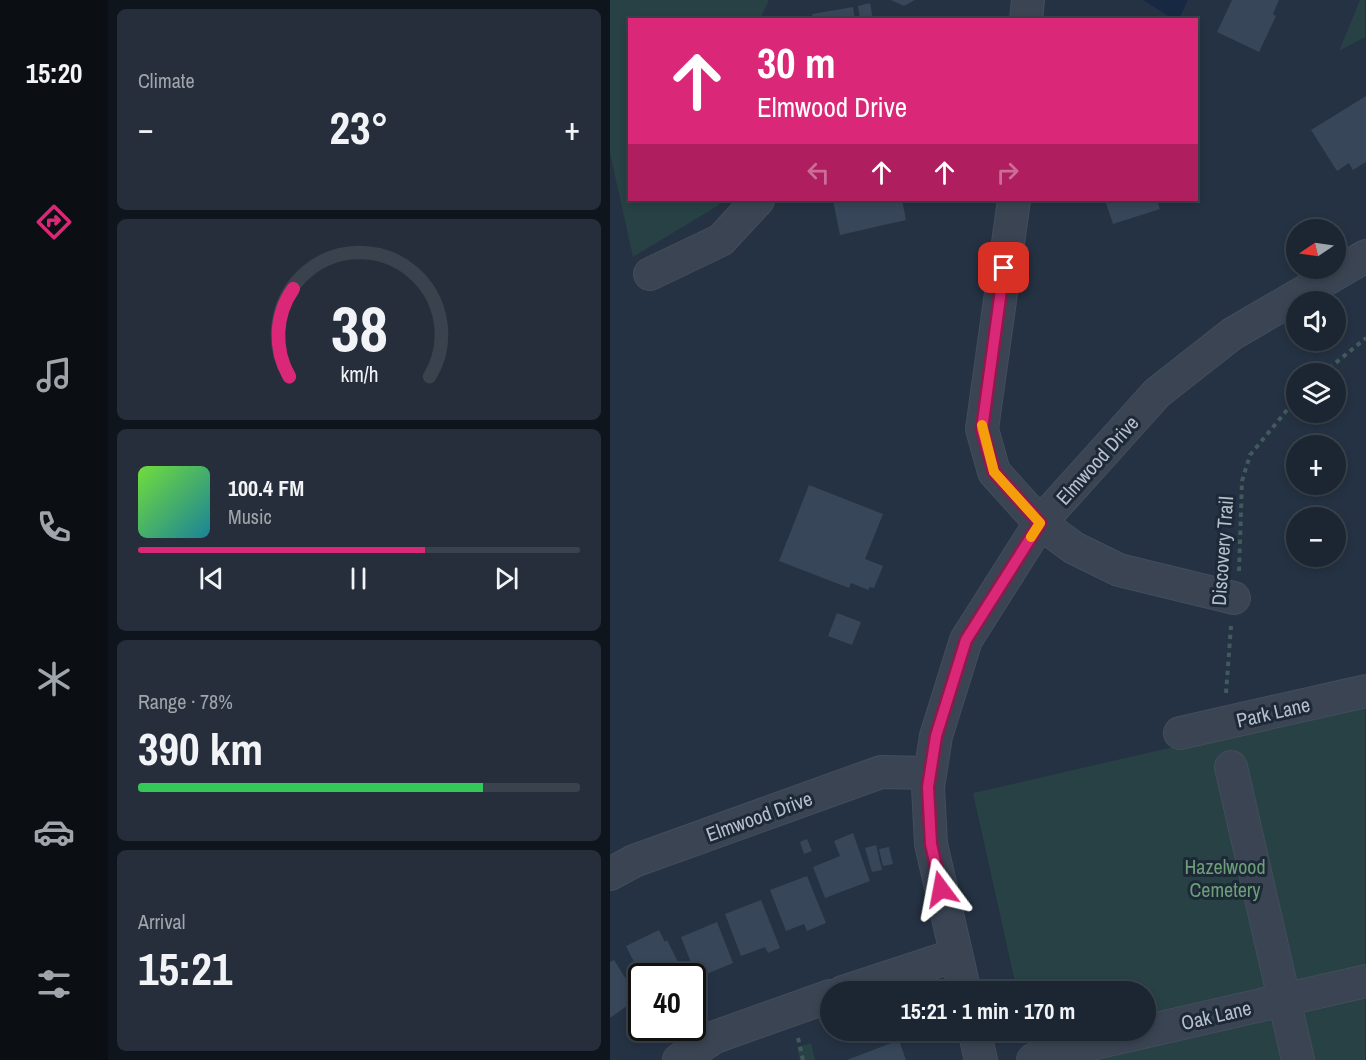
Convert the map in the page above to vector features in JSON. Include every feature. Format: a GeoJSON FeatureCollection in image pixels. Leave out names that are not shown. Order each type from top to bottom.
{"type":"FeatureCollection","features":[{"type":"Feature","properties":{"kind":"street"},"geometry":{"type":"LineString","coordinates":[[1026,18],[1028,0]]}},
{"type":"Feature","properties":{"kind":"street"},"geometry":{"type":"LineString","coordinates":[[650,273],[721,240],[757,201]]}},
{"type":"Feature","properties":{"kind":"street"},"geometry":{"type":"LineString","coordinates":[[1014,201],[982,429],[994,472],[1040,523],[1074,548],[1119,570],[1234,598]]}},
{"type":"Feature","properties":{"kind":"street","name":"Elmwood Drive"},"geometry":{"type":"LineString","coordinates":[[610,874],[634,861],[881,772],[930,773],[936,736],[966,640],[1040,523],[1157,393],[1232,334],[1366,256]]}},
{"type":"Feature","properties":{"kind":"street","name":"Park Lane"},"geometry":{"type":"LineString","coordinates":[[1180,733],[1366,691]]}},
{"type":"Feature","properties":{"kind":"street"},"geometry":{"type":"LineString","coordinates":[[1231,767],[1298,1060]]}},
{"type":"Feature","properties":{"kind":"street"},"geometry":{"type":"LineString","coordinates":[[930,773],[928,787],[931,844],[962,981]]}},
{"type":"Feature","properties":{"kind":"street"},"geometry":{"type":"LineString","coordinates":[[877,981],[956,955]]}},
{"type":"Feature","properties":{"kind":"street","name":"Oak Lane"},"geometry":{"type":"LineString","coordinates":[[1033,1060],[1047,1054],[1366,981]]}},
{"type":"Feature","properties":{"kind":"street"},"geometry":{"type":"LineString","coordinates":[[679,1060],[715,1037],[820,1000]]}},
{"type":"Feature","properties":{"kind":"street"},"geometry":{"type":"LineString","coordinates":[[977,1041],[981,1060]]}},
{"type":"Feature","properties":{"kind":"path"},"geometry":{"type":"LineString","coordinates":[[1335,363],[1366,338]]}},
{"type":"Feature","properties":{"kind":"path","name":"Discovery Trail"},"geometry":{"type":"LineString","coordinates":[[1222,723],[1234,598],[1241,557],[1242,481],[1250,455],[1286,411]]}},
{"type":"Feature","properties":{"kind":"green space"},"geometry":{"type":"Polygon","coordinates":[[[610,0],[769,0],[760,18],[628,18],[628,201],[720,201],[719,205],[633,257],[610,153],[610,0]]]}},
{"type":"Feature","properties":{"kind":"green space"},"geometry":{"type":"Polygon","coordinates":[[[1360,0],[1365,0],[1365,37],[1339,51],[1360,0]]]}},
{"type":"Feature","properties":{"kind":"green space","name":"Hazelwood Cemetery"},"geometry":{"type":"Polygon","coordinates":[[[1365,703],[1365,1060],[1032,1060],[1027,1041],[1156,1041],[1156,981],[1015,981],[973,793],[1365,703]]]}},
{"type":"Feature","properties":{"kind":"green space"},"geometry":{"type":"Polygon","coordinates":[[[811,1043],[815,1060],[800,1060],[797,1047],[811,1043]]]}},
{"type":"Feature","properties":{"kind":"water"},"geometry":{"type":"Polygon","coordinates":[[[1143,0],[1188,0],[1179,18],[1171,18],[1143,0]]]}},
{"type":"Feature","properties":{"kind":"building"},"geometry":{"type":"Polygon","coordinates":[[[891,0],[915,0],[904,6],[891,0]]]}},
{"type":"Feature","properties":{"kind":"building"},"geometry":{"type":"Polygon","coordinates":[[[1232,0],[1279,0],[1273,14],[1276,16],[1259,52],[1217,32],[1232,0]]]}},
{"type":"Feature","properties":{"kind":"building"},"geometry":{"type":"Polygon","coordinates":[[[870,3],[873,18],[860,18],[858,6],[870,3]]]}},
{"type":"Feature","properties":{"kind":"building"},"geometry":{"type":"Polygon","coordinates":[[[853,7],[855,18],[813,18],[812,14],[853,7]]]}},
{"type":"Feature","properties":{"kind":"building"},"geometry":{"type":"Polygon","coordinates":[[[1366,96],[1366,162],[1353,170],[1349,163],[1337,171],[1311,130],[1366,96]]]}},
{"type":"Feature","properties":{"kind":"building"},"geometry":{"type":"Polygon","coordinates":[[[833,201],[902,201],[906,220],[840,235],[833,201]]]}},
{"type":"Feature","properties":{"kind":"building"},"geometry":{"type":"Polygon","coordinates":[[[1105,201],[1157,201],[1160,209],[1113,224],[1105,201]]]}},
{"type":"Feature","properties":{"kind":"building"},"geometry":{"type":"Polygon","coordinates":[[[809,485],[883,514],[865,559],[883,566],[874,588],[870,587],[868,590],[851,583],[849,588],[779,561],[809,485]]]}},
{"type":"Feature","properties":{"kind":"building"},"geometry":{"type":"Polygon","coordinates":[[[837,613],[861,622],[852,645],[828,636],[837,613]]]}},
{"type":"Feature","properties":{"kind":"building"},"geometry":{"type":"Polygon","coordinates":[[[853,833],[870,881],[825,898],[813,867],[840,856],[834,841],[853,833]]]}},
{"type":"Feature","properties":{"kind":"building"},"geometry":{"type":"Polygon","coordinates":[[[807,839],[812,851],[804,854],[800,842],[807,839]]]}},
{"type":"Feature","properties":{"kind":"building"},"geometry":{"type":"Polygon","coordinates":[[[876,845],[882,870],[872,872],[865,848],[876,845]]]}},
{"type":"Feature","properties":{"kind":"building"},"geometry":{"type":"Polygon","coordinates":[[[889,847],[893,864],[883,866],[879,849],[889,847]]]}},
{"type":"Feature","properties":{"kind":"building"},"geometry":{"type":"Polygon","coordinates":[[[807,876],[826,923],[807,931],[804,924],[786,931],[770,890],[807,876]]]}},
{"type":"Feature","properties":{"kind":"building"},"geometry":{"type":"Polygon","coordinates":[[[761,900],[780,948],[768,953],[765,947],[741,956],[725,914],[761,900]]]}},
{"type":"Feature","properties":{"kind":"building"},"geometry":{"type":"Polygon","coordinates":[[[717,922],[733,963],[706,974],[706,963],[691,963],[681,937],[717,922]]]}},
{"type":"Feature","properties":{"kind":"building"},"geometry":{"type":"Polygon","coordinates":[[[659,930],[665,942],[667,940],[678,963],[634,963],[626,946],[659,930]]]}},
{"type":"Feature","properties":{"kind":"building"},"geometry":{"type":"Polygon","coordinates":[[[614,960],[628,982],[628,1005],[610,1018],[610,962],[614,960]]]}},
{"type":"Feature","properties":{"kind":"building"},"geometry":{"type":"Polygon","coordinates":[[[899,1041],[906,1060],[847,1060],[899,1041]]]}},
{"type":"Feature","properties":{"kind":"slow traffic"},"geometry":{"type":"LineString","coordinates":[[982,425],[994,472],[1040,523],[1031,537]]}},
{"type":"Feature","properties":{"kind":"route"},"geometry":{"type":"LineString","coordinates":[[941,889],[931,844],[928,787],[936,736],[966,640],[1040,523],[994,472],[982,429],[1004,268]]}}]}
